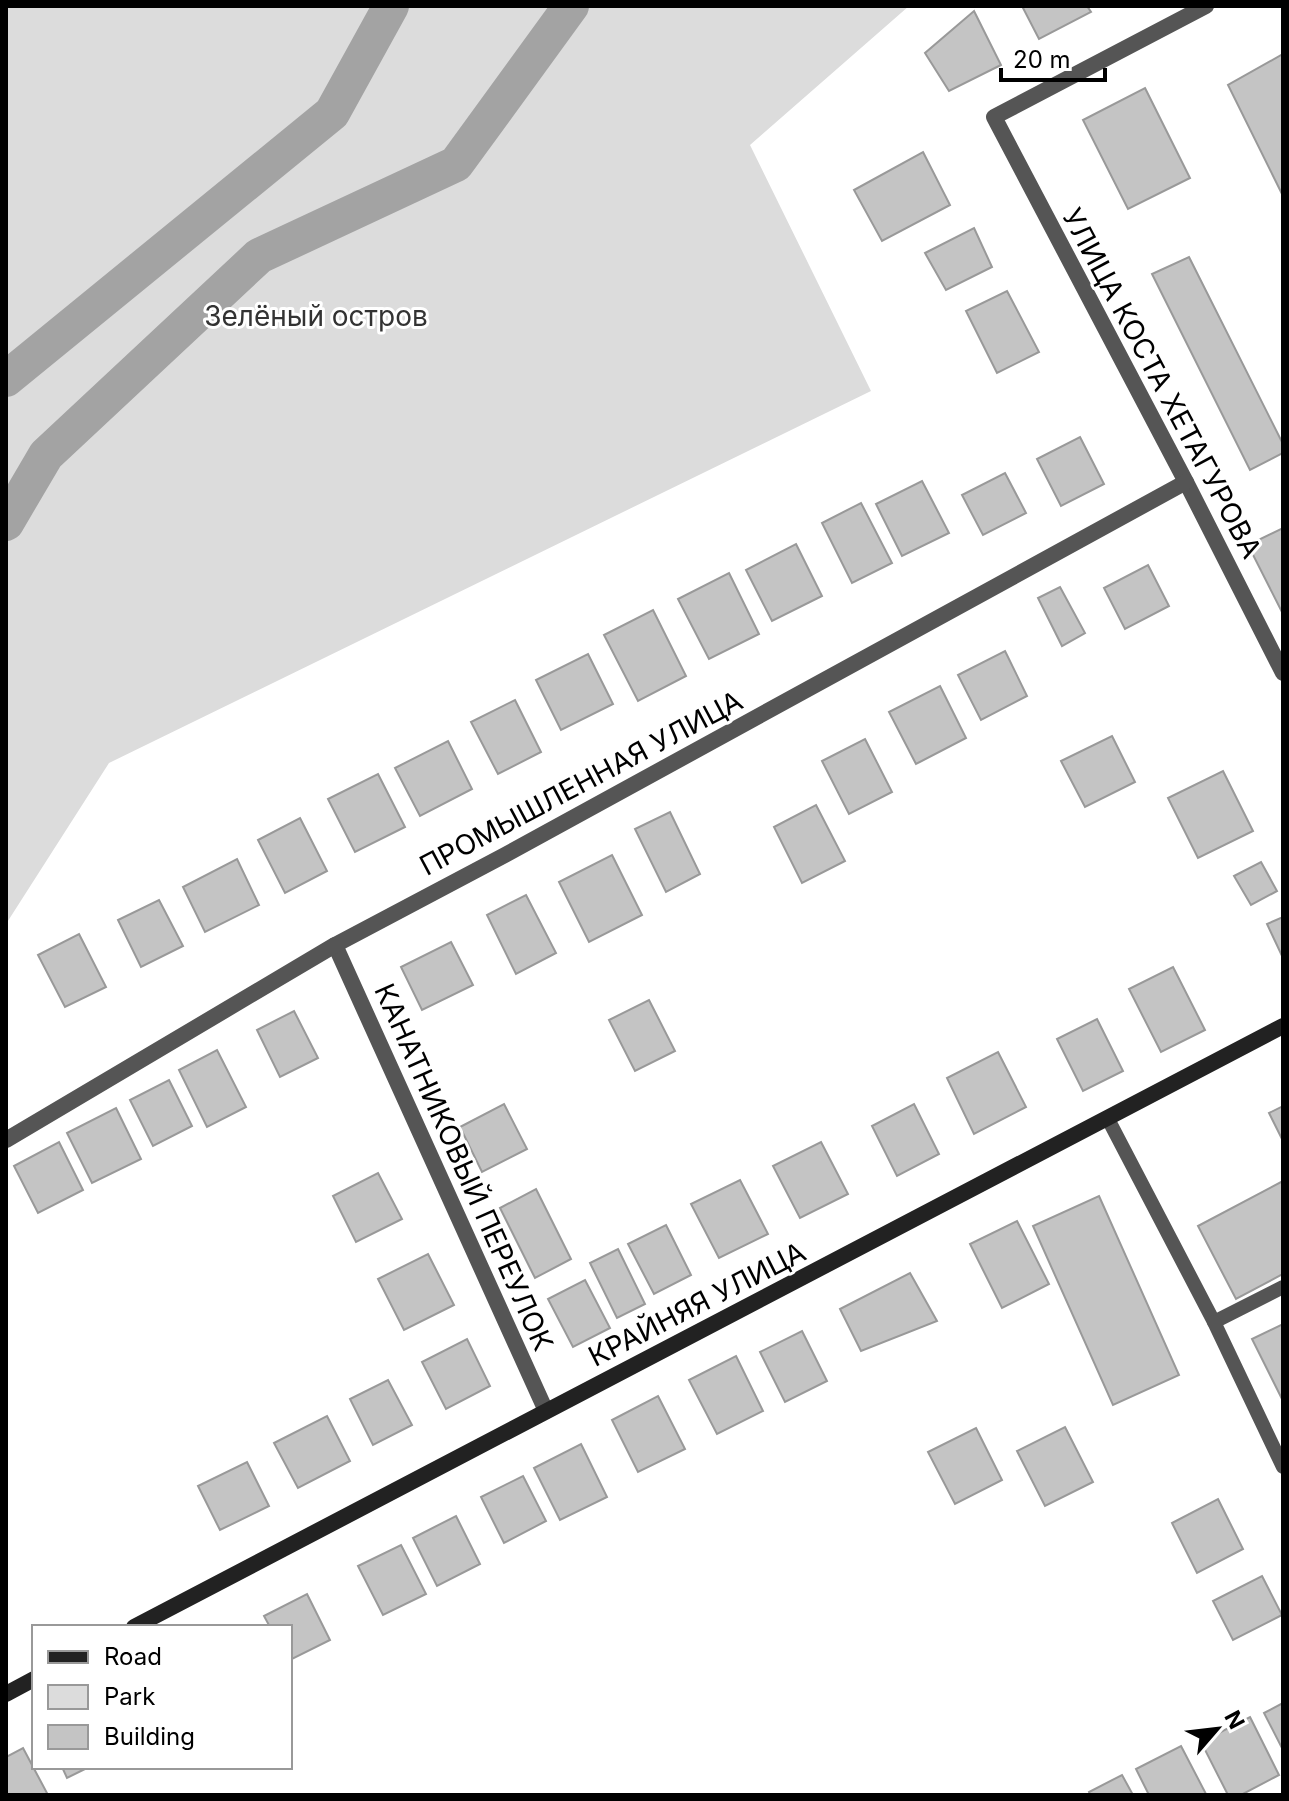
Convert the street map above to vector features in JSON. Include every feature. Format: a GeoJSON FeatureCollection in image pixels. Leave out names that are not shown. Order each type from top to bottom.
{"type":"FeatureCollection","features":[{"type":"Feature","properties":{"kind":"street","name":"УЛИЦА КОСТА ХЕТАГУРОВА"},"geometry":{"type":"LineString","coordinates":[[1206,6],[994,117],[1283,673]]}},
{"type":"Feature","properties":{"kind":"street","name":"ПРОМЫШЛЕННАЯ УЛИЦА"},"geometry":{"type":"LineString","coordinates":[[6,1140],[335,945],[1186,482]]}},
{"type":"Feature","properties":{"kind":"street","name":"КАНАТНИКОВЫЙ ПЕРЕУЛОК"},"geometry":{"type":"LineString","coordinates":[[335,945],[546,1411]]}},
{"type":"Feature","properties":{"kind":"street","name":"КРАЙНЯЯ УЛИЦА"},"geometry":{"type":"LineString","coordinates":[[138,1625],[1283,1026]]}},
{"type":"Feature","properties":{"kind":"street"},"geometry":{"type":"LineString","coordinates":[[6,1694],[32,1680]]}},
{"type":"Feature","properties":{"kind":"lane"},"geometry":{"type":"LineString","coordinates":[[1108,1119],[1214,1322],[1283,1467]]}},
{"type":"Feature","properties":{"kind":"lane"},"geometry":{"type":"LineString","coordinates":[[1214,1322],[1283,1287]]}},
{"type":"Feature","properties":{"kind":"green space","name":"Зелёный остров"},"geometry":{"type":"Polygon","coordinates":[[[6,6],[909,6],[750,145],[871,391],[109,763],[6,924],[6,6]]]}},
{"type":"Feature","properties":{"kind":"building"},"geometry":{"type":"Polygon","coordinates":[[[1022,6],[1087,6],[1091,12],[1039,39],[1022,6]]]}},
{"type":"Feature","properties":{"kind":"building"},"geometry":{"type":"Polygon","coordinates":[[[974,11],[1001,65],[949,91],[925,53],[974,11]]]}},
{"type":"Feature","properties":{"kind":"building"},"geometry":{"type":"Polygon","coordinates":[[[1283,54],[1283,196],[1228,85],[1283,54]]]}},
{"type":"Feature","properties":{"kind":"building"},"geometry":{"type":"Polygon","coordinates":[[[1145,88],[1190,178],[1128,209],[1083,120],[1145,88]]]}},
{"type":"Feature","properties":{"kind":"building"},"geometry":{"type":"Polygon","coordinates":[[[923,152],[950,205],[882,241],[854,190],[923,152]]]}},
{"type":"Feature","properties":{"kind":"building"},"geometry":{"type":"Polygon","coordinates":[[[974,228],[992,267],[946,290],[925,253],[974,228]]]}},
{"type":"Feature","properties":{"kind":"building"},"geometry":{"type":"Polygon","coordinates":[[[1189,257],[1283,444],[1283,453],[1250,470],[1152,274],[1189,257]]]}},
{"type":"Feature","properties":{"kind":"building"},"geometry":{"type":"Polygon","coordinates":[[[1007,291],[1039,352],[997,373],[966,311],[1007,291]]]}},
{"type":"Feature","properties":{"kind":"building"},"geometry":{"type":"Polygon","coordinates":[[[1080,437],[1104,484],[1061,506],[1037,459],[1080,437]]]}},
{"type":"Feature","properties":{"kind":"building"},"geometry":{"type":"Polygon","coordinates":[[[1005,473],[1026,513],[983,535],[962,495],[1005,473]]]}},
{"type":"Feature","properties":{"kind":"building"},"geometry":{"type":"Polygon","coordinates":[[[922,481],[949,533],[902,556],[876,504],[922,481]]]}},
{"type":"Feature","properties":{"kind":"building"},"geometry":{"type":"Polygon","coordinates":[[[861,503],[892,563],[852,583],[822,523],[861,503]]]}},
{"type":"Feature","properties":{"kind":"building"},"geometry":{"type":"Polygon","coordinates":[[[1283,528],[1283,614],[1248,545],[1283,528]]]}},
{"type":"Feature","properties":{"kind":"building"},"geometry":{"type":"Polygon","coordinates":[[[796,544],[822,596],[772,621],[746,570],[796,544]]]}},
{"type":"Feature","properties":{"kind":"building"},"geometry":{"type":"Polygon","coordinates":[[[1148,565],[1169,606],[1125,629],[1104,588],[1148,565]]]}},
{"type":"Feature","properties":{"kind":"building"},"geometry":{"type":"Polygon","coordinates":[[[729,573],[759,634],[709,659],[678,599],[729,573]]]}},
{"type":"Feature","properties":{"kind":"building"},"geometry":{"type":"Polygon","coordinates":[[[1060,587],[1085,633],[1062,646],[1038,598],[1060,587]]]}},
{"type":"Feature","properties":{"kind":"building"},"geometry":{"type":"Polygon","coordinates":[[[653,610],[686,676],[638,701],[604,635],[653,610]]]}},
{"type":"Feature","properties":{"kind":"building"},"geometry":{"type":"Polygon","coordinates":[[[1005,651],[1027,696],[981,720],[958,675],[1005,651]]]}},
{"type":"Feature","properties":{"kind":"building"},"geometry":{"type":"Polygon","coordinates":[[[588,654],[613,704],[561,730],[536,680],[588,654]]]}},
{"type":"Feature","properties":{"kind":"building"},"geometry":{"type":"Polygon","coordinates":[[[940,686],[966,738],[916,764],[889,712],[940,686]]]}},
{"type":"Feature","properties":{"kind":"building"},"geometry":{"type":"Polygon","coordinates":[[[515,700],[541,752],[498,774],[471,722],[515,700]]]}},
{"type":"Feature","properties":{"kind":"building"},"geometry":{"type":"Polygon","coordinates":[[[1112,736],[1135,782],[1085,807],[1061,761],[1112,736]]]}},
{"type":"Feature","properties":{"kind":"building"},"geometry":{"type":"Polygon","coordinates":[[[865,739],[892,792],[849,814],[822,761],[865,739]]]}},
{"type":"Feature","properties":{"kind":"building"},"geometry":{"type":"Polygon","coordinates":[[[448,741],[472,789],[420,816],[395,768],[448,741]]]}},
{"type":"Feature","properties":{"kind":"building"},"geometry":{"type":"Polygon","coordinates":[[[1223,771],[1253,831],[1198,858],[1168,798],[1223,771]]]}},
{"type":"Feature","properties":{"kind":"building"},"geometry":{"type":"Polygon","coordinates":[[[378,774],[405,827],[355,852],[328,799],[378,774]]]}},
{"type":"Feature","properties":{"kind":"building"},"geometry":{"type":"Polygon","coordinates":[[[816,805],[845,861],[802,883],[774,827],[816,805]]]}},
{"type":"Feature","properties":{"kind":"building"},"geometry":{"type":"Polygon","coordinates":[[[670,812],[700,874],[666,892],[635,829],[670,812]]]}},
{"type":"Feature","properties":{"kind":"building"},"geometry":{"type":"Polygon","coordinates":[[[300,818],[327,871],[285,893],[258,840],[300,818]]]}},
{"type":"Feature","properties":{"kind":"building"},"geometry":{"type":"Polygon","coordinates":[[[612,855],[642,915],[589,942],[559,882],[612,855]]]}},
{"type":"Feature","properties":{"kind":"building"},"geometry":{"type":"Polygon","coordinates":[[[237,859],[259,905],[205,932],[183,887],[237,859]]]}},
{"type":"Feature","properties":{"kind":"building"},"geometry":{"type":"Polygon","coordinates":[[[1261,862],[1277,891],[1251,905],[1234,876],[1261,862]]]}},
{"type":"Feature","properties":{"kind":"building"},"geometry":{"type":"Polygon","coordinates":[[[526,895],[556,953],[516,974],[487,915],[526,895]]]}},
{"type":"Feature","properties":{"kind":"building"},"geometry":{"type":"Polygon","coordinates":[[[159,900],[183,946],[141,967],[118,920],[159,900]]]}},
{"type":"Feature","properties":{"kind":"building"},"geometry":{"type":"Polygon","coordinates":[[[1283,917],[1283,958],[1267,924],[1283,917]]]}},
{"type":"Feature","properties":{"kind":"building"},"geometry":{"type":"Polygon","coordinates":[[[79,934],[106,987],[65,1007],[38,955],[79,934]]]}},
{"type":"Feature","properties":{"kind":"building"},"geometry":{"type":"Polygon","coordinates":[[[451,942],[473,985],[422,1010],[401,967],[451,942]]]}},
{"type":"Feature","properties":{"kind":"building"},"geometry":{"type":"Polygon","coordinates":[[[1173,967],[1205,1030],[1161,1052],[1129,989],[1173,967]]]}},
{"type":"Feature","properties":{"kind":"building"},"geometry":{"type":"Polygon","coordinates":[[[649,1000],[675,1051],[635,1071],[609,1020],[649,1000]]]}},
{"type":"Feature","properties":{"kind":"building"},"geometry":{"type":"Polygon","coordinates":[[[294,1011],[318,1058],[280,1077],[257,1030],[294,1011]]]}},
{"type":"Feature","properties":{"kind":"building"},"geometry":{"type":"Polygon","coordinates":[[[1097,1019],[1123,1071],[1083,1091],[1057,1039],[1097,1019]]]}},
{"type":"Feature","properties":{"kind":"building"},"geometry":{"type":"Polygon","coordinates":[[[217,1050],[246,1107],[207,1127],[179,1070],[217,1050]]]}},
{"type":"Feature","properties":{"kind":"building"},"geometry":{"type":"Polygon","coordinates":[[[998,1052],[1026,1107],[974,1134],[947,1078],[998,1052]]]}},
{"type":"Feature","properties":{"kind":"building"},"geometry":{"type":"Polygon","coordinates":[[[169,1080],[192,1126],[153,1146],[130,1100],[169,1080]]]}},
{"type":"Feature","properties":{"kind":"building"},"geometry":{"type":"Polygon","coordinates":[[[504,1104],[527,1149],[482,1172],[460,1127],[504,1104]]]}},
{"type":"Feature","properties":{"kind":"building"},"geometry":{"type":"Polygon","coordinates":[[[914,1104],[939,1154],[897,1176],[872,1126],[914,1104]]]}},
{"type":"Feature","properties":{"kind":"building"},"geometry":{"type":"Polygon","coordinates":[[[1283,1106],[1283,1141],[1269,1113],[1283,1106]]]}},
{"type":"Feature","properties":{"kind":"building"},"geometry":{"type":"Polygon","coordinates":[[[116,1108],[141,1159],[92,1183],[67,1133],[116,1108]]]}},
{"type":"Feature","properties":{"kind":"building"},"geometry":{"type":"Polygon","coordinates":[[[59,1142],[83,1190],[38,1213],[14,1166],[59,1142]]]}},
{"type":"Feature","properties":{"kind":"building"},"geometry":{"type":"Polygon","coordinates":[[[821,1142],[848,1194],[800,1218],[773,1166],[821,1142]]]}},
{"type":"Feature","properties":{"kind":"building"},"geometry":{"type":"Polygon","coordinates":[[[378,1173],[402,1219],[356,1242],[333,1196],[378,1173]]]}},
{"type":"Feature","properties":{"kind":"building"},"geometry":{"type":"Polygon","coordinates":[[[740,1180],[768,1234],[719,1258],[691,1204],[740,1180]]]}},
{"type":"Feature","properties":{"kind":"building"},"geometry":{"type":"Polygon","coordinates":[[[1283,1181],[1283,1274],[1236,1299],[1198,1226],[1283,1181]]]}},
{"type":"Feature","properties":{"kind":"building"},"geometry":{"type":"Polygon","coordinates":[[[536,1189],[571,1259],[535,1278],[500,1208],[536,1189]]]}},
{"type":"Feature","properties":{"kind":"building"},"geometry":{"type":"Polygon","coordinates":[[[1099,1196],[1179,1375],[1113,1405],[1033,1226],[1099,1196]]]}},
{"type":"Feature","properties":{"kind":"building"},"geometry":{"type":"Polygon","coordinates":[[[1017,1221],[1049,1284],[1002,1308],[970,1244],[1017,1221]]]}},
{"type":"Feature","properties":{"kind":"building"},"geometry":{"type":"Polygon","coordinates":[[[666,1225],[691,1275],[654,1294],[628,1244],[666,1225]]]}},
{"type":"Feature","properties":{"kind":"building"},"geometry":{"type":"Polygon","coordinates":[[[618,1249],[645,1304],[617,1318],[590,1263],[618,1249]]]}},
{"type":"Feature","properties":{"kind":"building"},"geometry":{"type":"Polygon","coordinates":[[[428,1254],[454,1305],[404,1330],[378,1279],[428,1254]]]}},
{"type":"Feature","properties":{"kind":"building"},"geometry":{"type":"Polygon","coordinates":[[[910,1273],[937,1321],[861,1351],[840,1309],[910,1273]]]}},
{"type":"Feature","properties":{"kind":"building"},"geometry":{"type":"Polygon","coordinates":[[[585,1280],[610,1328],[573,1347],[548,1299],[585,1280]]]}},
{"type":"Feature","properties":{"kind":"building"},"geometry":{"type":"Polygon","coordinates":[[[1283,1324],[1283,1401],[1252,1339],[1283,1324]]]}},
{"type":"Feature","properties":{"kind":"building"},"geometry":{"type":"Polygon","coordinates":[[[802,1331],[827,1381],[785,1402],[760,1352],[802,1331]]]}},
{"type":"Feature","properties":{"kind":"building"},"geometry":{"type":"Polygon","coordinates":[[[467,1339],[490,1386],[446,1409],[422,1362],[467,1339]]]}},
{"type":"Feature","properties":{"kind":"building"},"geometry":{"type":"Polygon","coordinates":[[[736,1356],[763,1411],[717,1434],[689,1380],[736,1356]]]}},
{"type":"Feature","properties":{"kind":"building"},"geometry":{"type":"Polygon","coordinates":[[[388,1380],[412,1425],[373,1445],[350,1399],[388,1380]]]}},
{"type":"Feature","properties":{"kind":"building"},"geometry":{"type":"Polygon","coordinates":[[[658,1396],[685,1449],[638,1472],[612,1420],[658,1396]]]}},
{"type":"Feature","properties":{"kind":"building"},"geometry":{"type":"Polygon","coordinates":[[[327,1416],[350,1461],[298,1488],[274,1443],[327,1416]]]}},
{"type":"Feature","properties":{"kind":"building"},"geometry":{"type":"Polygon","coordinates":[[[1065,1427],[1093,1482],[1045,1506],[1017,1451],[1065,1427]]]}},
{"type":"Feature","properties":{"kind":"building"},"geometry":{"type":"Polygon","coordinates":[[[976,1428],[1002,1480],[955,1504],[928,1452],[976,1428]]]}},
{"type":"Feature","properties":{"kind":"building"},"geometry":{"type":"Polygon","coordinates":[[[581,1444],[607,1497],[560,1520],[534,1468],[581,1444]]]}},
{"type":"Feature","properties":{"kind":"building"},"geometry":{"type":"Polygon","coordinates":[[[247,1462],[269,1506],[220,1530],[198,1486],[247,1462]]]}},
{"type":"Feature","properties":{"kind":"building"},"geometry":{"type":"Polygon","coordinates":[[[523,1476],[546,1521],[504,1543],[481,1497],[523,1476]]]}},
{"type":"Feature","properties":{"kind":"building"},"geometry":{"type":"Polygon","coordinates":[[[1218,1499],[1243,1549],[1197,1573],[1172,1523],[1218,1499]]]}},
{"type":"Feature","properties":{"kind":"building"},"geometry":{"type":"Polygon","coordinates":[[[456,1516],[480,1564],[437,1586],[413,1538],[456,1516]]]}},
{"type":"Feature","properties":{"kind":"building"},"geometry":{"type":"Polygon","coordinates":[[[401,1545],[426,1594],[383,1615],[358,1566],[401,1545]]]}},
{"type":"Feature","properties":{"kind":"building"},"geometry":{"type":"Polygon","coordinates":[[[1262,1576],[1282,1615],[1233,1640],[1213,1601],[1262,1576]]]}},
{"type":"Feature","properties":{"kind":"building"},"geometry":{"type":"Polygon","coordinates":[[[307,1594],[330,1640],[292,1659],[292,1625],[269,1625],[264,1616],[307,1594]]]}},
{"type":"Feature","properties":{"kind":"building"},"geometry":{"type":"Polygon","coordinates":[[[1283,1703],[1283,1750],[1264,1713],[1283,1703]]]}},
{"type":"Feature","properties":{"kind":"building"},"geometry":{"type":"Polygon","coordinates":[[[1250,1717],[1279,1775],[1241,1795],[1228,1795],[1201,1742],[1250,1717]]]}},
{"type":"Feature","properties":{"kind":"building"},"geometry":{"type":"Polygon","coordinates":[[[1181,1746],[1206,1794],[1149,1795],[1136,1769],[1181,1746]]]}},
{"type":"Feature","properties":{"kind":"building"},"geometry":{"type":"Polygon","coordinates":[[[23,1748],[48,1795],[6,1795],[6,1757],[23,1748]]]}},
{"type":"Feature","properties":{"kind":"building"},"geometry":{"type":"Polygon","coordinates":[[[63,1769],[85,1769],[67,1778],[63,1769]]]}},
{"type":"Feature","properties":{"kind":"building"},"geometry":{"type":"Polygon","coordinates":[[[1122,1775],[1133,1795],[1090,1795],[1089,1792],[1122,1775]]]}},
{"type":"Feature","properties":{"kind":"waterway"},"geometry":{"type":"LineString","coordinates":[[6,379],[332,113],[391,6]]}},
{"type":"Feature","properties":{"kind":"waterway"},"geometry":{"type":"LineString","coordinates":[[6,523],[46,455],[259,256],[456,164],[571,6]]}}]}
